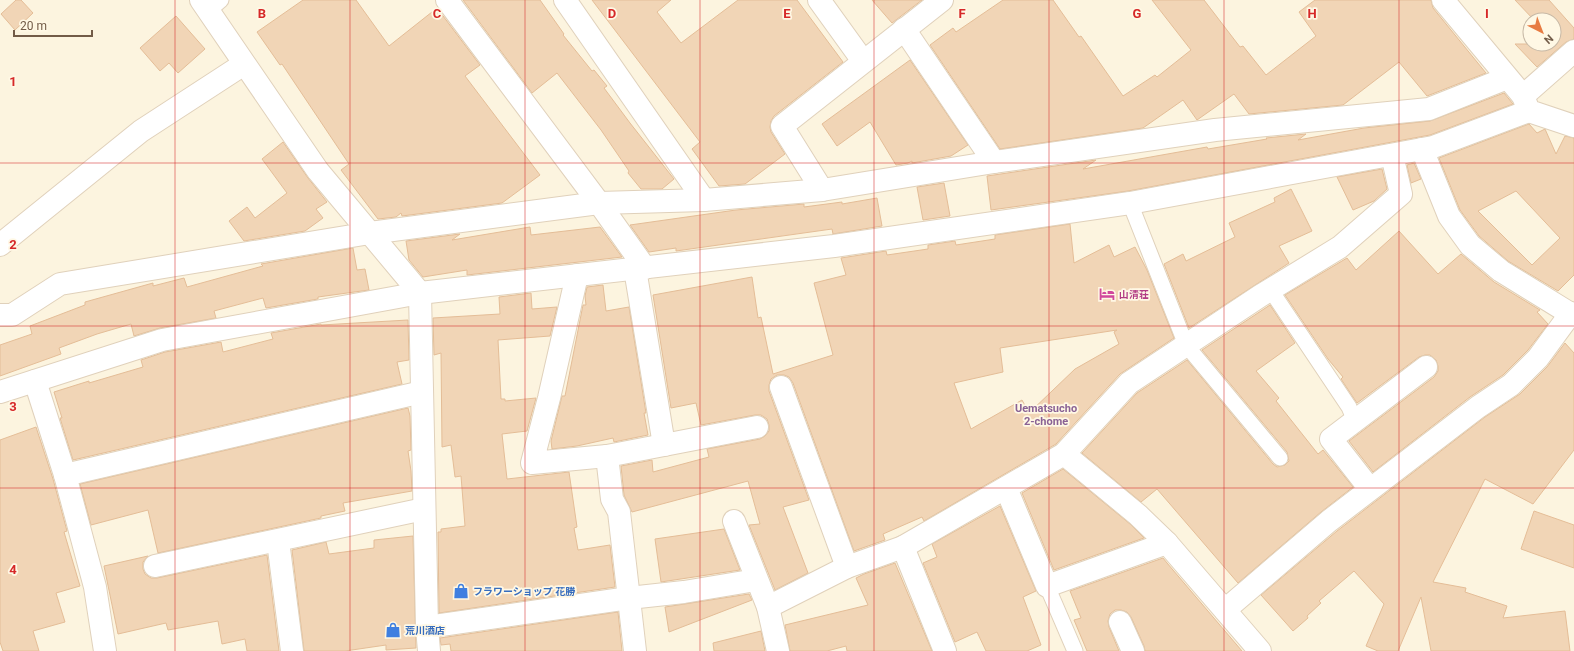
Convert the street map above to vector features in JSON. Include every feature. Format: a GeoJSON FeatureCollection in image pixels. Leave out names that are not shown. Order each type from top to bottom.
{"type":"FeatureCollection","features":[{"type":"Feature","properties":{"kind":"street"},"geometry":{"type":"LineString","coordinates":[[446,0],[599,203],[640,268],[664,445]]}},
{"type":"Feature","properties":{"kind":"street"},"geometry":{"type":"LineString","coordinates":[[565,0],[704,200]]}},
{"type":"Feature","properties":{"kind":"street"},"geometry":{"type":"LineString","coordinates":[[819,0],[863,61]]}},
{"type":"Feature","properties":{"kind":"street"},"geometry":{"type":"LineString","coordinates":[[1443,0],[1507,78],[1526,104],[1574,126]]}},
{"type":"Feature","properties":{"kind":"street"},"geometry":{"type":"LineString","coordinates":[[822,190],[782,126],[940,1]]}},
{"type":"Feature","properties":{"kind":"street"},"geometry":{"type":"LineString","coordinates":[[210,4],[244,64],[318,171],[420,293],[424,509],[429,651]]}},
{"type":"Feature","properties":{"kind":"street"},"geometry":{"type":"LineString","coordinates":[[904,29],[994,162]]}},
{"type":"Feature","properties":{"kind":"street"},"geometry":{"type":"LineString","coordinates":[[0,392],[162,340],[420,293],[834,246],[1130,203],[1433,148],[1526,104],[1574,52]]}},
{"type":"Feature","properties":{"kind":"street"},"geometry":{"type":"LineString","coordinates":[[0,245],[141,131],[244,64]]}},
{"type":"Feature","properties":{"kind":"street"},"geometry":{"type":"LineString","coordinates":[[0,315],[12,315],[60,284],[370,233],[599,203],[704,200],[822,190],[994,162],[1215,130],[1429,109],[1507,78]]}},
{"type":"Feature","properties":{"kind":"street"},"geometry":{"type":"LineString","coordinates":[[1225,610],[1329,521],[1478,407],[1511,385],[1538,358],[1572,315],[1501,271],[1470,245],[1448,216],[1422,149]]}},
{"type":"Feature","properties":{"kind":"street"},"geometry":{"type":"LineString","coordinates":[[768,607],[847,567],[903,547],[1064,454],[1129,383],[1270,289],[1340,247],[1401,194],[1392,155]]}},
{"type":"Feature","properties":{"kind":"street"},"geometry":{"type":"LineString","coordinates":[[577,276],[549,398],[532,463],[607,456],[757,427]]}},
{"type":"Feature","properties":{"kind":"street"},"geometry":{"type":"LineString","coordinates":[[1370,489],[1331,439],[1426,367]]}},
{"type":"Feature","properties":{"kind":"street"},"geometry":{"type":"LineString","coordinates":[[35,381],[65,475],[95,586],[104,651]]}},
{"type":"Feature","properties":{"kind":"street"},"geometry":{"type":"LineString","coordinates":[[781,387],[847,567]]}},
{"type":"Feature","properties":{"kind":"street"},"geometry":{"type":"LineString","coordinates":[[65,475],[422,392]]}},
{"type":"Feature","properties":{"kind":"street"},"geometry":{"type":"LineString","coordinates":[[1064,454],[1138,515],[1167,543],[1260,651]]}},
{"type":"Feature","properties":{"kind":"street"},"geometry":{"type":"LineString","coordinates":[[607,456],[612,499],[619,512],[634,651]]}},
{"type":"Feature","properties":{"kind":"street"},"geometry":{"type":"LineString","coordinates":[[1006,488],[1047,586],[1167,543]]}},
{"type":"Feature","properties":{"kind":"street"},"geometry":{"type":"LineString","coordinates":[[155,566],[424,509]]}},
{"type":"Feature","properties":{"kind":"street"},"geometry":{"type":"LineString","coordinates":[[734,521],[756,580],[768,607],[778,651]]}},
{"type":"Feature","properties":{"kind":"street"},"geometry":{"type":"LineString","coordinates":[[278,540],[292,651]]}},
{"type":"Feature","properties":{"kind":"street"},"geometry":{"type":"LineString","coordinates":[[903,547],[945,651]]}},
{"type":"Feature","properties":{"kind":"street"},"geometry":{"type":"LineString","coordinates":[[427,627],[629,598],[684,592],[756,580]]}},
{"type":"Feature","properties":{"kind":"street"},"geometry":{"type":"LineString","coordinates":[[1120,622],[1133,651]]}},
{"type":"Feature","properties":{"kind":"lane"},"geometry":{"type":"LineString","coordinates":[[1130,203],[1186,345],[1280,458]]}},
{"type":"Feature","properties":{"kind":"lane"},"geometry":{"type":"LineString","coordinates":[[1270,289],[1349,407],[1355,420]]}},
{"type":"Feature","properties":{"kind":"lane"},"geometry":{"type":"LineString","coordinates":[[1047,586],[1075,651]]}},
{"type":"Feature","properties":{"kind":"building"},"geometry":{"type":"Polygon","coordinates":[[[16,0],[21,0],[33,13],[15,30],[1,14],[16,0]]]}},
{"type":"Feature","properties":{"kind":"building"},"geometry":{"type":"Polygon","coordinates":[[[303,0],[356,0],[389,46],[437,8],[480,65],[465,76],[540,175],[502,203],[402,216],[401,213],[396,217],[378,219],[341,170],[349,164],[282,64],[280,65],[257,32],[303,0]]]}},
{"type":"Feature","properties":{"kind":"building"},"geometry":{"type":"Polygon","coordinates":[[[463,0],[540,0],[564,34],[563,35],[592,71],[594,70],[607,86],[604,88],[674,179],[662,189],[641,189],[628,173],[629,171],[601,130],[557,73],[532,93],[463,0]]]}},
{"type":"Feature","properties":{"kind":"building"},"geometry":{"type":"Polygon","coordinates":[[[592,0],[671,0],[657,12],[681,43],[738,0],[797,0],[843,62],[774,116],[771,121],[771,132],[785,154],[745,184],[719,186],[692,149],[700,142],[592,0]]]}},
{"type":"Feature","properties":{"kind":"building"},"geometry":{"type":"Polygon","coordinates":[[[872,0],[922,0],[892,23],[872,0]]]}},
{"type":"Feature","properties":{"kind":"building"},"geometry":{"type":"Polygon","coordinates":[[[1003,0],[1053,0],[1079,37],[1081,36],[1123,96],[1155,75],[1157,77],[1191,50],[1152,0],[1204,0],[1240,47],[1243,46],[1266,75],[1316,36],[1299,12],[1315,0],[1431,0],[1433,8],[1486,73],[1427,96],[1399,62],[1343,105],[1249,114],[1234,94],[1197,120],[1183,100],[1143,128],[1000,149],[930,45],[953,28],[956,32],[1003,0]]]}},
{"type":"Feature","properties":{"kind":"building"},"geometry":{"type":"Polygon","coordinates":[[[1515,0],[1549,0],[1560,12],[1526,12],[1515,0]]]}},
{"type":"Feature","properties":{"kind":"building"},"geometry":{"type":"Polygon","coordinates":[[[1562,15],[1574,28],[1574,39],[1562,45],[1562,15]]]}},
{"type":"Feature","properties":{"kind":"building"},"geometry":{"type":"Polygon","coordinates":[[[176,16],[205,49],[178,73],[169,63],[160,71],[140,48],[176,16]]]}},
{"type":"Feature","properties":{"kind":"building"},"geometry":{"type":"Polygon","coordinates":[[[1515,44],[1522,44],[1522,51],[1515,44]]]}},
{"type":"Feature","properties":{"kind":"building"},"geometry":{"type":"Polygon","coordinates":[[[1523,52],[1554,52],[1537,67],[1523,52]]]}},
{"type":"Feature","properties":{"kind":"building"},"geometry":{"type":"Polygon","coordinates":[[[910,60],[968,145],[951,156],[912,163],[912,161],[896,165],[870,122],[837,146],[822,124],[910,60]]]}},
{"type":"Feature","properties":{"kind":"building"},"geometry":{"type":"Polygon","coordinates":[[[1504,93],[1513,104],[1430,135],[1128,191],[991,210],[987,176],[1096,160],[1083,169],[1207,147],[1208,149],[1267,139],[1266,138],[1306,134],[1298,140],[1364,128],[1430,121],[1504,93]]]}},
{"type":"Feature","properties":{"kind":"building"},"geometry":{"type":"Polygon","coordinates":[[[1529,124],[1537,133],[1545,129],[1556,154],[1565,136],[1574,138],[1574,275],[1558,291],[1508,261],[1479,236],[1460,210],[1439,158],[1529,124]],[[1516,191],[1478,211],[1532,265],[1560,238],[1516,191]]]}},
{"type":"Feature","properties":{"kind":"building"},"geometry":{"type":"Polygon","coordinates":[[[283,142],[327,202],[316,209],[323,218],[305,231],[244,241],[229,221],[247,207],[255,218],[287,193],[262,159],[283,142]]]}},
{"type":"Feature","properties":{"kind":"building"},"geometry":{"type":"Polygon","coordinates":[[[1414,163],[1421,179],[1411,183],[1407,165],[1414,163]]]}},
{"type":"Feature","properties":{"kind":"building"},"geometry":{"type":"Polygon","coordinates":[[[1382,169],[1387,189],[1374,201],[1353,210],[1337,177],[1382,169]]]}},
{"type":"Feature","properties":{"kind":"building"},"geometry":{"type":"Polygon","coordinates":[[[944,183],[950,216],[923,220],[917,187],[944,183]]]}},
{"type":"Feature","properties":{"kind":"building"},"geometry":{"type":"Polygon","coordinates":[[[1291,189],[1312,231],[1279,246],[1289,263],[1189,328],[1164,264],[1183,254],[1186,261],[1235,237],[1229,223],[1275,202],[1274,198],[1291,189]]]}},
{"type":"Feature","properties":{"kind":"building"},"geometry":{"type":"Polygon","coordinates":[[[877,198],[882,226],[833,234],[832,229],[676,251],[676,248],[649,252],[630,225],[736,210],[804,204],[804,207],[842,202],[842,204],[877,198]]]}},
{"type":"Feature","properties":{"kind":"building"},"geometry":{"type":"Polygon","coordinates":[[[1070,224],[1074,263],[1109,245],[1114,257],[1135,247],[1147,270],[1174,338],[1120,374],[1056,444],[924,521],[922,517],[883,534],[885,540],[854,551],[793,383],[789,377],[777,375],[771,379],[769,391],[809,500],[783,507],[808,573],[775,590],[749,525],[760,524],[748,481],[632,512],[624,495],[621,466],[652,460],[653,472],[709,457],[707,449],[760,439],[769,431],[767,419],[761,415],[701,425],[696,403],[671,408],[653,295],[752,277],[758,318],[761,317],[773,374],[833,355],[814,283],[846,275],[841,258],[886,251],[887,255],[928,249],[928,245],[955,241],[956,245],[995,239],[995,235],[1070,224]],[[1117,330],[1000,348],[1003,372],[954,383],[971,429],[1022,400],[1029,413],[1075,369],[1119,344],[1114,332],[1117,330]]]}},
{"type":"Feature","properties":{"kind":"building"},"geometry":{"type":"Polygon","coordinates":[[[530,227],[531,235],[600,227],[622,257],[467,275],[467,270],[423,277],[409,260],[406,241],[460,234],[452,240],[530,227]]]}},
{"type":"Feature","properties":{"kind":"building"},"geometry":{"type":"Polygon","coordinates":[[[1399,231],[1438,274],[1461,254],[1494,282],[1540,310],[1537,312],[1548,324],[1528,350],[1503,375],[1470,397],[1373,472],[1349,441],[1434,377],[1438,371],[1436,360],[1430,355],[1419,357],[1357,403],[1341,379],[1343,377],[1328,359],[1285,295],[1347,258],[1356,270],[1399,231]]]}},
{"type":"Feature","properties":{"kind":"building"},"geometry":{"type":"Polygon","coordinates":[[[353,248],[357,270],[365,269],[369,290],[318,297],[318,299],[266,308],[263,298],[214,311],[216,318],[160,328],[134,336],[131,324],[97,334],[59,348],[61,354],[0,376],[0,345],[32,334],[30,326],[85,305],[85,302],[153,283],[153,286],[184,278],[187,287],[263,266],[261,264],[353,248]]]}},
{"type":"Feature","properties":{"kind":"building"},"geometry":{"type":"Polygon","coordinates":[[[603,285],[606,311],[629,307],[646,413],[644,413],[648,435],[614,442],[613,438],[577,446],[552,449],[551,441],[562,396],[565,396],[583,305],[586,305],[585,296],[587,287],[603,285]]]}},
{"type":"Feature","properties":{"kind":"building"},"geometry":{"type":"Polygon","coordinates":[[[531,293],[532,309],[557,307],[550,336],[498,340],[501,399],[505,399],[505,401],[536,398],[527,431],[502,434],[507,479],[569,472],[577,527],[574,528],[578,550],[610,545],[615,587],[439,613],[438,532],[441,532],[441,529],[465,526],[461,476],[455,477],[451,445],[442,447],[441,353],[434,355],[433,318],[500,314],[499,297],[531,293]]]}},
{"type":"Feature","properties":{"kind":"building"},"geometry":{"type":"Polygon","coordinates":[[[1270,305],[1295,343],[1256,371],[1279,398],[1276,401],[1318,454],[1323,450],[1353,487],[1321,512],[1238,583],[1157,489],[1141,502],[1082,453],[1137,393],[1187,360],[1273,464],[1277,467],[1285,465],[1289,461],[1287,452],[1202,350],[1270,305]]]}},
{"type":"Feature","properties":{"kind":"building"},"geometry":{"type":"Polygon","coordinates":[[[408,320],[409,360],[397,362],[402,384],[73,460],[60,418],[62,418],[54,392],[143,367],[141,360],[165,352],[221,342],[223,352],[273,339],[271,333],[321,324],[408,320]]]}},
{"type":"Feature","properties":{"kind":"building"},"geometry":{"type":"Polygon","coordinates":[[[1565,343],[1574,353],[1574,450],[1533,504],[1485,479],[1433,582],[1466,588],[1465,592],[1507,606],[1503,618],[1565,611],[1570,651],[1431,651],[1421,597],[1398,651],[1378,651],[1366,646],[1384,604],[1354,571],[1319,601],[1321,603],[1307,616],[1308,618],[1293,631],[1261,595],[1337,531],[1485,417],[1520,394],[1547,367],[1565,343]]]}},
{"type":"Feature","properties":{"kind":"building"},"geometry":{"type":"Polygon","coordinates":[[[408,408],[410,416],[411,450],[408,451],[412,491],[343,503],[345,511],[321,516],[321,518],[158,553],[148,510],[91,525],[80,484],[408,408]]]}},
{"type":"Feature","properties":{"kind":"building"},"geometry":{"type":"Polygon","coordinates":[[[36,427],[53,479],[67,531],[64,532],[80,586],[56,593],[65,622],[33,631],[39,651],[3,651],[0,642],[0,440],[36,427]]]}},
{"type":"Feature","properties":{"kind":"building"},"geometry":{"type":"Polygon","coordinates":[[[1063,469],[1130,524],[1144,538],[1054,570],[1022,493],[1063,469]]]}},
{"type":"Feature","properties":{"kind":"building"},"geometry":{"type":"Polygon","coordinates":[[[1000,506],[1036,591],[1023,597],[1041,645],[1027,651],[986,651],[977,632],[955,642],[923,563],[937,557],[932,544],[1000,506]]]}},
{"type":"Feature","properties":{"kind":"building"},"geometry":{"type":"Polygon","coordinates":[[[1534,511],[1574,525],[1574,568],[1521,549],[1534,511]]]}},
{"type":"Feature","properties":{"kind":"building"},"geometry":{"type":"Polygon","coordinates":[[[724,529],[740,570],[661,582],[655,539],[724,529]]]}},
{"type":"Feature","properties":{"kind":"building"},"geometry":{"type":"Polygon","coordinates":[[[413,536],[416,648],[386,650],[386,645],[345,651],[304,651],[292,550],[326,542],[329,554],[374,548],[374,540],[413,536]]]}},
{"type":"Feature","properties":{"kind":"building"},"geometry":{"type":"Polygon","coordinates":[[[267,555],[279,651],[247,651],[245,639],[222,644],[218,621],[168,630],[166,623],[118,634],[104,566],[148,556],[143,562],[145,574],[151,578],[157,578],[267,555]]]}},
{"type":"Feature","properties":{"kind":"building"},"geometry":{"type":"Polygon","coordinates":[[[1163,558],[1242,651],[1145,651],[1131,617],[1127,612],[1115,610],[1110,614],[1108,621],[1119,651],[1087,651],[1074,620],[1081,618],[1070,591],[1163,558]]]}},
{"type":"Feature","properties":{"kind":"building"},"geometry":{"type":"Polygon","coordinates":[[[895,563],[932,651],[847,651],[846,646],[827,651],[790,651],[785,625],[868,605],[856,578],[895,563]]]}},
{"type":"Feature","properties":{"kind":"building"},"geometry":{"type":"Polygon","coordinates":[[[749,594],[752,600],[669,632],[665,607],[749,594]]]}},
{"type":"Feature","properties":{"kind":"building"},"geometry":{"type":"Polygon","coordinates":[[[618,612],[622,651],[451,651],[450,644],[441,645],[440,638],[618,612]]]}},
{"type":"Feature","properties":{"kind":"building"},"geometry":{"type":"Polygon","coordinates":[[[761,631],[765,651],[714,651],[713,643],[761,631]]]}},
{"type":"Feature","properties":{"kind":"place","name":"山清荘"},"geometry":{"type":"Point","coordinates":[1107,294]}},
{"type":"Feature","properties":{"kind":"place","name":"フラワーショップ 花勝"},"geometry":{"type":"Point","coordinates":[461,591]}},
{"type":"Feature","properties":{"kind":"place","name":"荒川酒店"},"geometry":{"type":"Point","coordinates":[393,630]}},
{"type":"Feature","properties":{"kind":"district","name":"Uematsucho 2-chome"},"geometry":{"type":"Point","coordinates":[1046,414]}}]}
